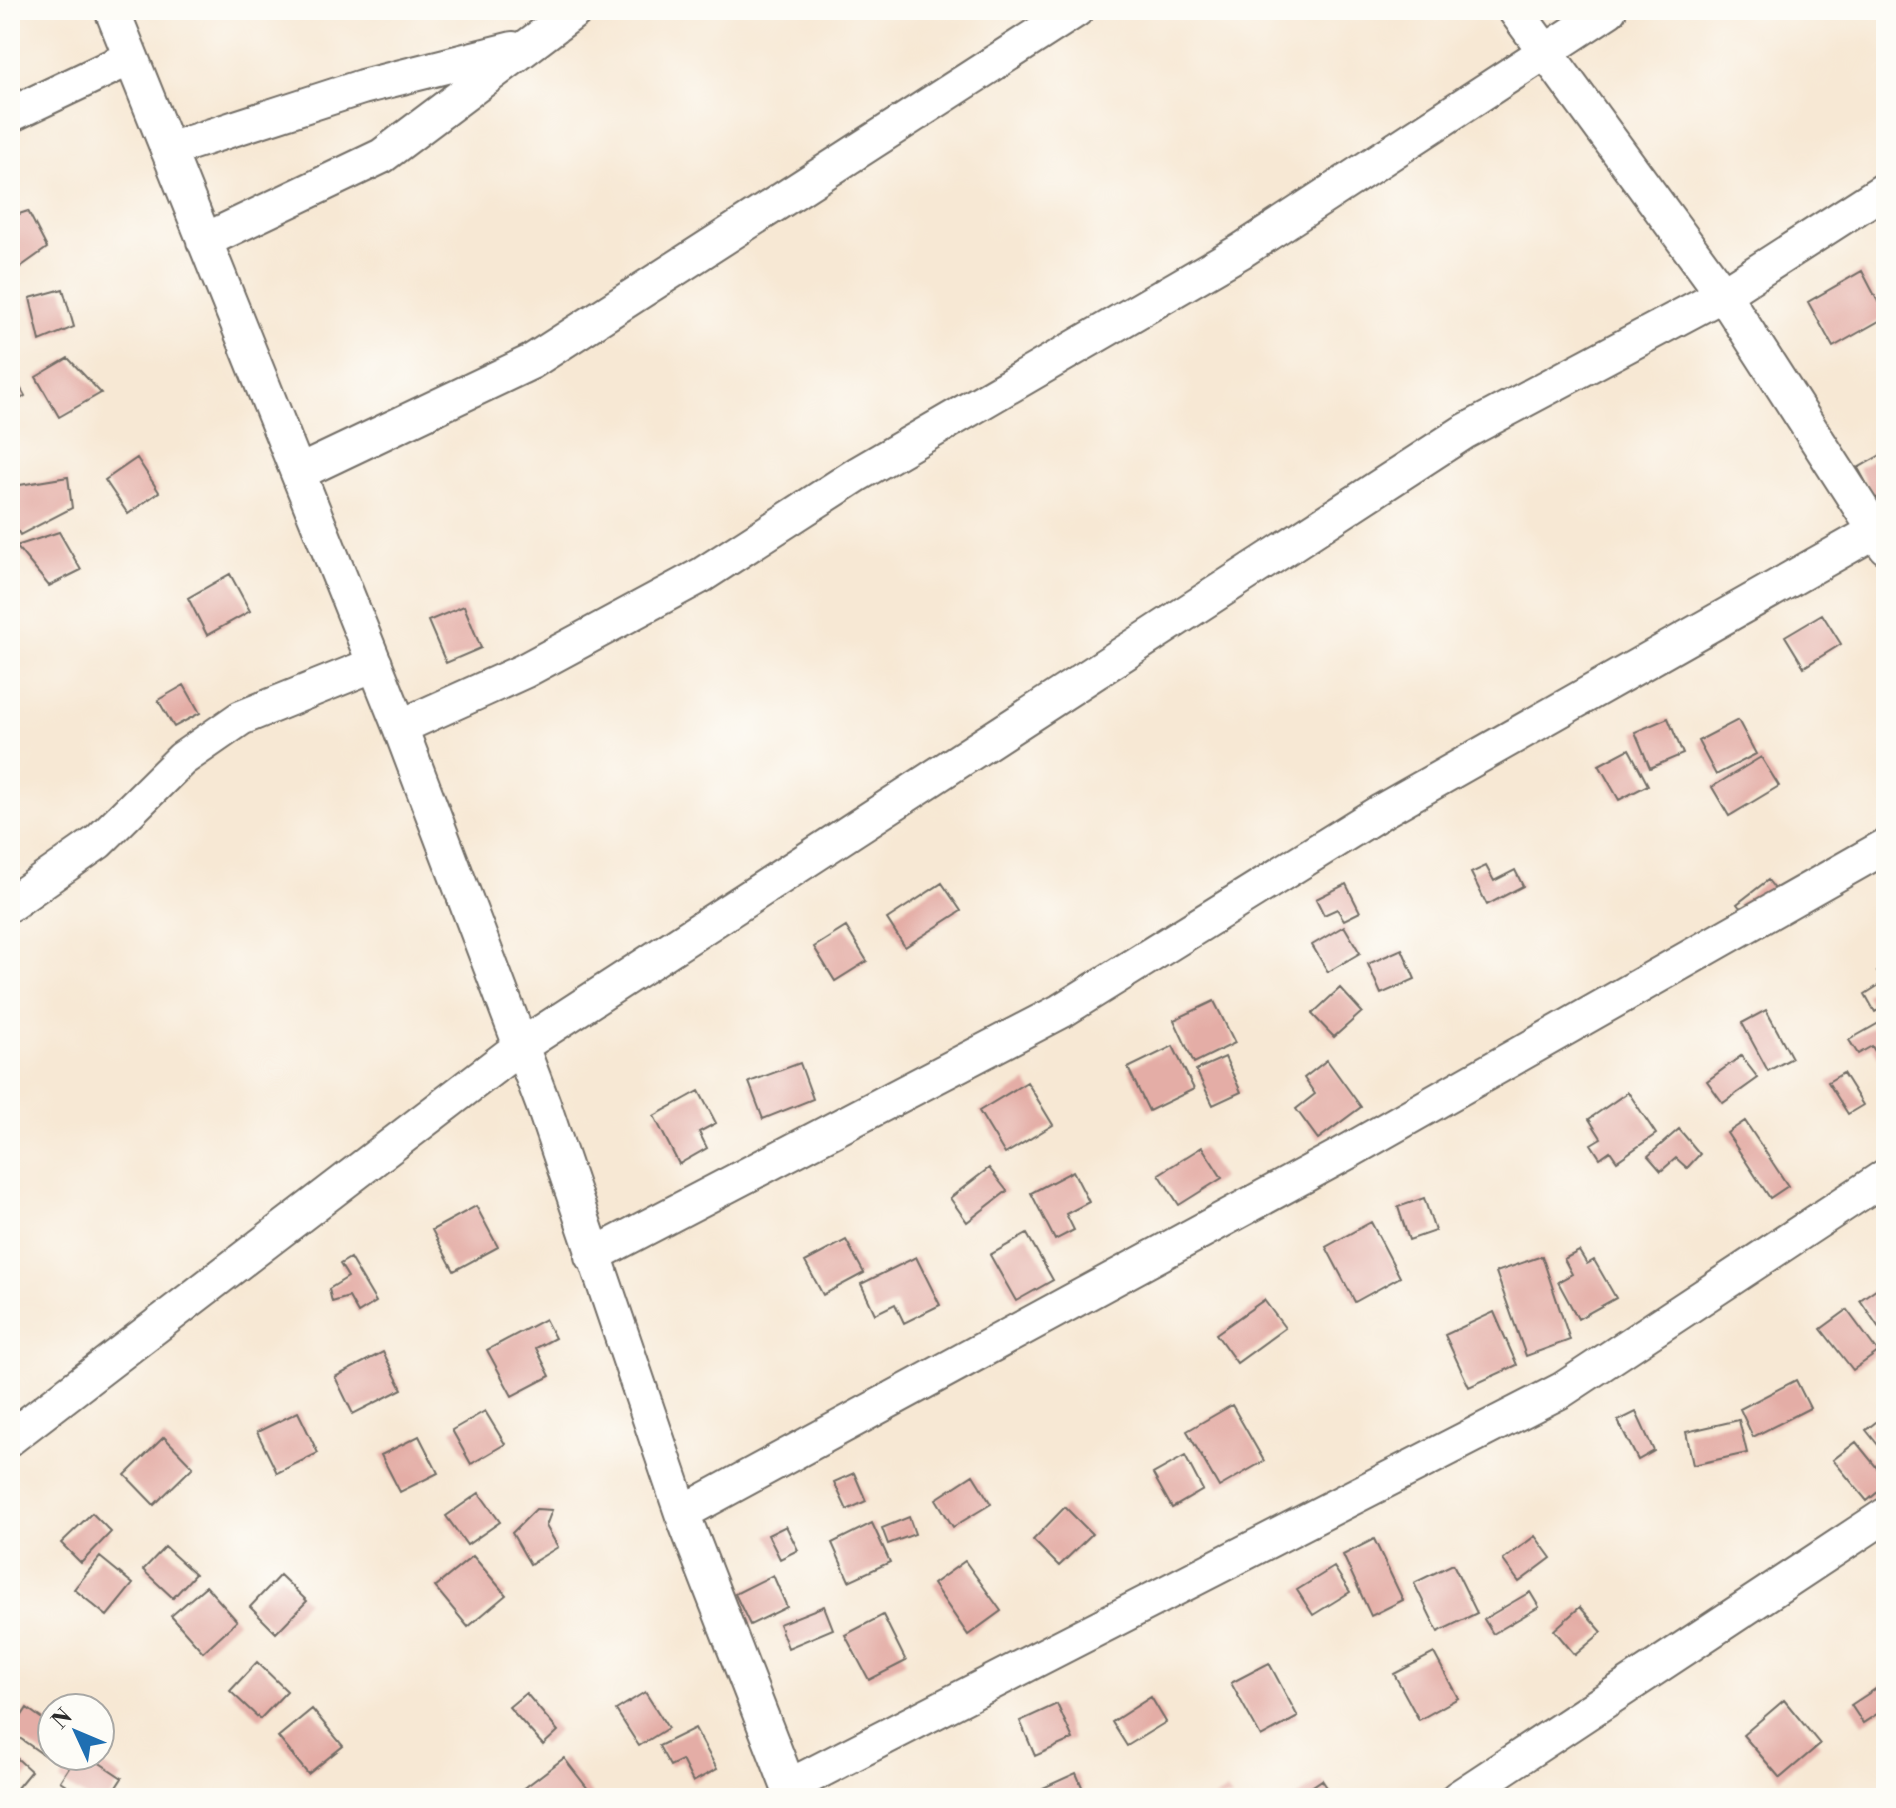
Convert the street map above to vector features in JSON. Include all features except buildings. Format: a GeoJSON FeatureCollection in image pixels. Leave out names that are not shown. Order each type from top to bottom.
{"type":"FeatureCollection","features":[{"type":"Feature","properties":{"kind":"street"},"geometry":{"type":"LineString","coordinates":[[112,10],[400,727],[543,1104],[592,1256],[682,1513],[792,1792],[1562,1390],[1886,1176]]}},
{"type":"Feature","properties":{"kind":"street"},"geometry":{"type":"LineString","coordinates":[[204,241],[382,156],[576,10]]}},
{"type":"Feature","properties":{"kind":"street"},"geometry":{"type":"LineString","coordinates":[[300,472],[531,362],[1076,10]]}},
{"type":"Feature","properties":{"kind":"street"},"geometry":{"type":"LineString","coordinates":[[592,1256],[1061,1011],[1382,811],[1883,534],[1723,294],[1515,10]]}},
{"type":"Feature","properties":{"kind":"street"},"geometry":{"type":"LineString","coordinates":[[400,727],[524,671],[702,575],[858,474],[1241,251],[1609,10]]}},
{"type":"Feature","properties":{"kind":"street"},"geometry":{"type":"LineString","coordinates":[[168,150],[362,87],[528,45]]}},
{"type":"Feature","properties":{"kind":"street"},"geometry":{"type":"LineString","coordinates":[[10,115],[130,58]]}},
{"type":"Feature","properties":{"kind":"street"},"geometry":{"type":"LineString","coordinates":[[10,1438],[521,1046],[1464,432],[1723,294],[1886,189]]}},
{"type":"Feature","properties":{"kind":"street"},"geometry":{"type":"LineString","coordinates":[[10,904],[98,842],[182,759],[241,718],[375,664]]}},
{"type":"Feature","properties":{"kind":"street"},"geometry":{"type":"LineString","coordinates":[[682,1513],[1349,1151],[1886,846]]}},
{"type":"Feature","properties":{"kind":"street"},"geometry":{"type":"LineString","coordinates":[[1458,1798],[1886,1515]]}}]}
